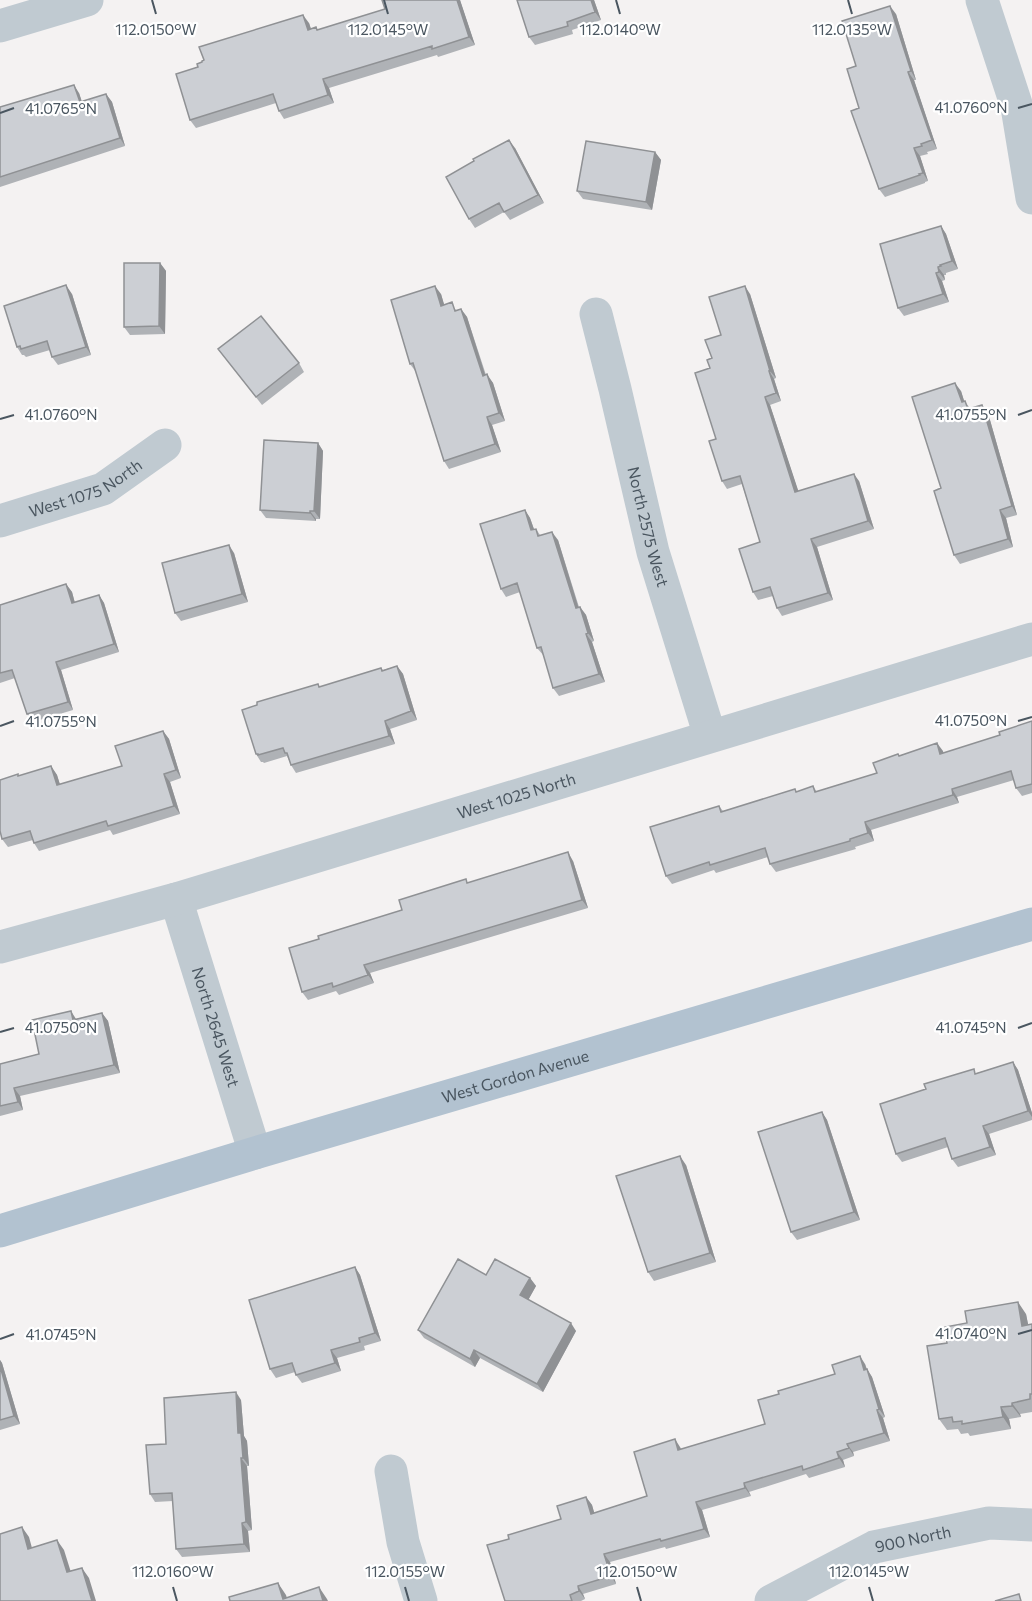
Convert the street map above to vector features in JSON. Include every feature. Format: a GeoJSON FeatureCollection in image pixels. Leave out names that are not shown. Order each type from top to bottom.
{"type":"FeatureCollection","features":[{"type":"Feature","properties":{"kind":"main road","name":"West Gordon Avenue"},"geometry":{"type":"LineString","coordinates":[[0,1232],[255,1153],[1032,924]]}},
{"type":"Feature","properties":{"kind":"street"},"geometry":{"type":"LineString","coordinates":[[0,26],[87,0]]}},
{"type":"Feature","properties":{"kind":"street"},"geometry":{"type":"LineString","coordinates":[[982,0],[1017,107],[1032,198]]}},
{"type":"Feature","properties":{"kind":"street","name":"North 2575 West"},"geometry":{"type":"LineString","coordinates":[[596,314],[653,552],[710,736]]}},
{"type":"Feature","properties":{"kind":"street","name":"West 1075 North"},"geometry":{"type":"LineString","coordinates":[[0,521],[103,489],[165,445]]}},
{"type":"Feature","properties":{"kind":"street","name":"West 1025 North"},"geometry":{"type":"LineString","coordinates":[[0,947],[176,899],[1032,639]]}},
{"type":"Feature","properties":{"kind":"street","name":"North 2645 West"},"geometry":{"type":"LineString","coordinates":[[176,899],[255,1153]]}},
{"type":"Feature","properties":{"kind":"street"},"geometry":{"type":"LineString","coordinates":[[391,1471],[403,1542],[421,1601]]}},
{"type":"Feature","properties":{"kind":"street","name":"900 North"},"geometry":{"type":"LineString","coordinates":[[771,1601],[874,1547],[989,1523],[1032,1525]]}},
{"type":"Feature","properties":{"kind":"building"},"geometry":{"type":"Polygon","coordinates":[[[382,0],[457,0],[469,37],[323,79],[328,95],[279,111],[273,94],[190,120],[176,74],[198,67],[197,64],[204,60],[199,47],[303,15],[308,30],[316,27],[317,30],[385,9],[382,0]]]}},
{"type":"Feature","properties":{"kind":"building"},"geometry":{"type":"Polygon","coordinates":[[[517,0],[591,0],[595,12],[567,22],[568,26],[529,37],[517,0]]]}},
{"type":"Feature","properties":{"kind":"building"},"geometry":{"type":"Polygon","coordinates":[[[890,6],[911,71],[908,72],[932,140],[914,148],[923,173],[879,189],[851,111],[859,108],[847,69],[856,66],[842,21],[890,6]]]}},
{"type":"Feature","properties":{"kind":"building"},"geometry":{"type":"Polygon","coordinates":[[[74,85],[80,102],[106,94],[120,138],[0,177],[0,107],[74,85]]]}},
{"type":"Feature","properties":{"kind":"building"},"geometry":{"type":"Polygon","coordinates":[[[509,140],[538,195],[504,212],[499,203],[469,219],[446,177],[474,161],[473,159],[509,140]]]}},
{"type":"Feature","properties":{"kind":"building"},"geometry":{"type":"Polygon","coordinates":[[[586,141],[655,152],[646,202],[577,191],[586,141]]]}},
{"type":"Feature","properties":{"kind":"building"},"geometry":{"type":"Polygon","coordinates":[[[941,226],[952,261],[940,265],[939,272],[936,273],[943,294],[898,308],[880,244],[941,226]]]}},
{"type":"Feature","properties":{"kind":"building"},"geometry":{"type":"Polygon","coordinates":[[[124,263],[160,263],[159,326],[124,327],[124,263]]]}},
{"type":"Feature","properties":{"kind":"building"},"geometry":{"type":"Polygon","coordinates":[[[66,285],[86,347],[52,357],[47,341],[21,349],[20,346],[17,347],[4,306],[66,285]]]}},
{"type":"Feature","properties":{"kind":"building"},"geometry":{"type":"Polygon","coordinates":[[[435,286],[441,306],[452,302],[455,311],[461,309],[483,376],[487,374],[499,413],[487,417],[495,444],[444,461],[413,363],[410,364],[391,300],[435,286]]]}},
{"type":"Feature","properties":{"kind":"building"},"geometry":{"type":"Polygon","coordinates":[[[745,286],[776,393],[765,397],[795,492],[854,474],[868,521],[811,539],[828,593],[777,608],[770,587],[753,592],[739,549],[760,542],[740,476],[722,481],[709,441],[716,439],[695,373],[710,368],[707,360],[712,358],[705,340],[721,335],[709,297],[745,286]]]}},
{"type":"Feature","properties":{"kind":"building"},"geometry":{"type":"Polygon","coordinates":[[[261,316],[299,363],[256,397],[218,349],[261,316]]]}},
{"type":"Feature","properties":{"kind":"building"},"geometry":{"type":"Polygon","coordinates":[[[955,383],[962,402],[965,401],[968,409],[982,405],[1012,506],[1000,510],[1008,539],[954,555],[934,491],[941,488],[912,397],[955,383]]]}},
{"type":"Feature","properties":{"kind":"building"},"geometry":{"type":"Polygon","coordinates":[[[264,440],[318,443],[314,511],[310,513],[260,510],[264,440]]]}},
{"type":"Feature","properties":{"kind":"building"},"geometry":{"type":"Polygon","coordinates":[[[525,510],[531,530],[536,529],[538,536],[552,532],[576,608],[580,607],[599,674],[553,688],[541,647],[537,648],[517,583],[501,589],[480,524],[525,510]]]}},
{"type":"Feature","properties":{"kind":"building"},"geometry":{"type":"Polygon","coordinates":[[[229,545],[242,594],[175,613],[162,563],[229,545]]]}},
{"type":"Feature","properties":{"kind":"building"},"geometry":{"type":"Polygon","coordinates":[[[66,584],[72,603],[99,595],[114,644],[56,662],[68,702],[27,714],[12,670],[0,673],[0,605],[66,584]]]}},
{"type":"Feature","properties":{"kind":"building"},"geometry":{"type":"Polygon","coordinates":[[[397,666],[411,711],[385,721],[389,736],[291,765],[283,748],[256,754],[242,710],[257,705],[257,702],[318,684],[319,687],[381,668],[382,671],[397,666]]]}},
{"type":"Feature","properties":{"kind":"building"},"geometry":{"type":"Polygon","coordinates":[[[1032,721],[1032,784],[1016,788],[1011,771],[952,789],[953,795],[865,822],[868,833],[850,839],[850,841],[770,864],[765,848],[666,876],[650,827],[719,806],[721,812],[795,789],[796,792],[813,786],[815,792],[877,773],[873,763],[898,754],[899,756],[937,743],[940,754],[1000,735],[999,732],[1032,721]]]}},
{"type":"Feature","properties":{"kind":"building"},"geometry":{"type":"Polygon","coordinates":[[[163,731],[176,770],[164,774],[174,806],[108,826],[106,821],[34,843],[30,831],[2,839],[0,780],[51,766],[57,785],[122,766],[115,746],[163,731]]]}},
{"type":"Feature","properties":{"kind":"building"},"geometry":{"type":"Polygon","coordinates":[[[568,852],[582,900],[364,965],[368,975],[333,987],[332,983],[302,992],[289,948],[319,939],[318,936],[402,910],[399,900],[466,879],[467,883],[568,852]]]}},
{"type":"Feature","properties":{"kind":"building"},"geometry":{"type":"Polygon","coordinates":[[[71,1011],[73,1020],[102,1013],[114,1065],[14,1088],[18,1102],[0,1106],[0,1064],[39,1054],[32,1020],[71,1011]]]}},
{"type":"Feature","properties":{"kind":"building"},"geometry":{"type":"Polygon","coordinates":[[[1013,1062],[1028,1111],[983,1126],[990,1147],[952,1159],[945,1138],[896,1154],[880,1104],[926,1089],[924,1084],[974,1069],[975,1074],[1013,1062]]]}},
{"type":"Feature","properties":{"kind":"building"},"geometry":{"type":"Polygon","coordinates":[[[822,1112],[854,1212],[791,1232],[758,1132],[822,1112]]]}},
{"type":"Feature","properties":{"kind":"building"},"geometry":{"type":"Polygon","coordinates":[[[680,1156],[710,1253],[648,1272],[616,1176],[680,1156]]]}},
{"type":"Feature","properties":{"kind":"building"},"geometry":{"type":"Polygon","coordinates":[[[458,1259],[486,1275],[495,1259],[530,1278],[520,1295],[571,1323],[537,1384],[474,1350],[470,1359],[418,1330],[458,1259]]]}},
{"type":"Feature","properties":{"kind":"building"},"geometry":{"type":"Polygon","coordinates":[[[355,1267],[375,1333],[359,1338],[360,1342],[331,1350],[335,1363],[296,1375],[292,1363],[270,1369],[249,1300],[355,1267]]]}},
{"type":"Feature","properties":{"kind":"building"},"geometry":{"type":"Polygon","coordinates":[[[1018,1302],[1022,1326],[1032,1324],[1032,1394],[1030,1394],[1030,1399],[1012,1403],[1012,1406],[1001,1407],[1003,1417],[962,1424],[962,1421],[953,1422],[952,1417],[939,1419],[927,1346],[947,1343],[945,1327],[967,1323],[965,1311],[1018,1302]]]}},
{"type":"Feature","properties":{"kind":"building"},"geometry":{"type":"Polygon","coordinates":[[[860,1356],[864,1370],[867,1369],[884,1433],[847,1444],[849,1448],[837,1452],[839,1458],[803,1470],[802,1466],[744,1483],[745,1488],[696,1502],[704,1529],[604,1554],[611,1576],[578,1586],[579,1591],[570,1595],[572,1601],[505,1601],[487,1545],[509,1539],[508,1535],[561,1519],[557,1506],[586,1497],[591,1514],[647,1496],[634,1452],[675,1439],[678,1450],[765,1424],[758,1400],[779,1394],[778,1391],[835,1374],[832,1365],[860,1356]]]}},
{"type":"Feature","properties":{"kind":"building"},"geometry":{"type":"Polygon","coordinates":[[[0,1366],[14,1416],[0,1420],[0,1366]]]}},
{"type":"Feature","properties":{"kind":"building"},"geometry":{"type":"Polygon","coordinates":[[[236,1392],[238,1433],[241,1433],[243,1458],[241,1458],[246,1522],[242,1523],[244,1544],[176,1549],[172,1493],[150,1494],[146,1445],[166,1444],[164,1398],[236,1392]]]}},
{"type":"Feature","properties":{"kind":"building"},"geometry":{"type":"Polygon","coordinates":[[[22,1527],[28,1549],[57,1540],[67,1572],[82,1568],[92,1601],[0,1601],[0,1534],[22,1527]]]}},
{"type":"Feature","properties":{"kind":"building"},"geometry":{"type":"Polygon","coordinates":[[[278,1583],[283,1599],[319,1587],[323,1601],[230,1601],[229,1597],[278,1583]]]}},
{"type":"Feature","properties":{"kind":"building"},"geometry":{"type":"Polygon","coordinates":[[[1019,1594],[1021,1601],[995,1601],[1019,1594]]]}}]}
